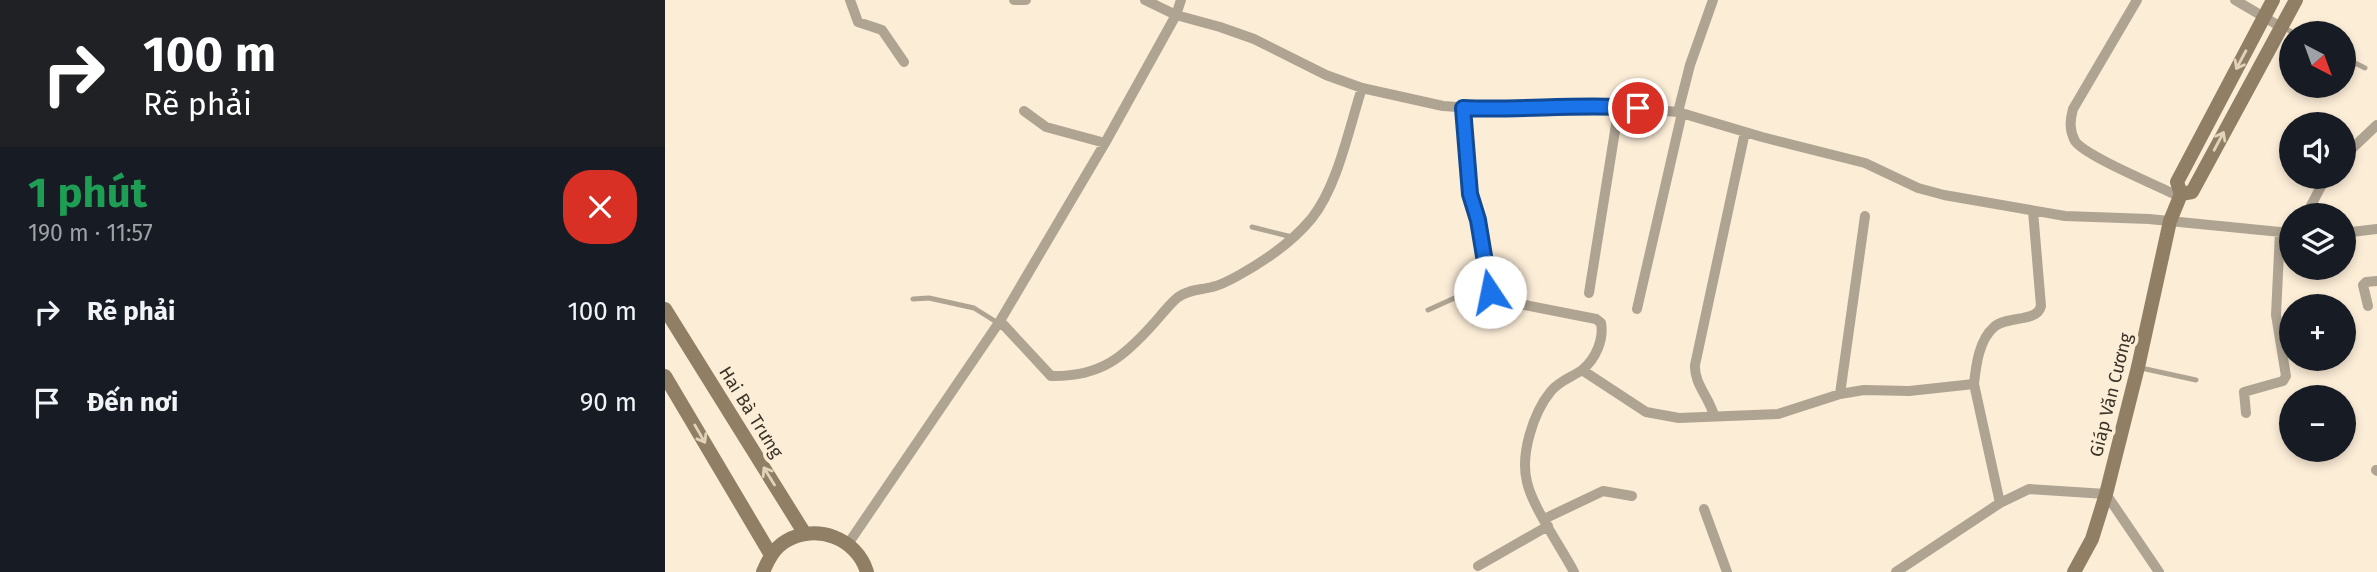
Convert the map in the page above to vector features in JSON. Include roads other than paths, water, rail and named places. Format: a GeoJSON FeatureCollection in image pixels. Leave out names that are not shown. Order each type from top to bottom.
{"type":"FeatureCollection","features":[{"type":"Feature","properties":{"kind":"street"},"geometry":{"type":"LineString","coordinates":[[851,0],[858,22],[882,30],[904,62]]}},
{"type":"Feature","properties":{"kind":"street"},"geometry":{"type":"LineString","coordinates":[[1014,0],[1026,0]]}},
{"type":"Feature","properties":{"kind":"street"},"geometry":{"type":"LineString","coordinates":[[1145,0],[1176,15],[1254,39],[1326,75],[1361,88],[1443,106],[1487,109],[1596,105],[1680,112],[1865,163],[1918,188],[2065,216],[2170,221],[2279,232]]}},
{"type":"Feature","properties":{"kind":"street"},"geometry":{"type":"LineString","coordinates":[[848,544],[999,322],[1105,143],[1176,15],[1181,0]]}},
{"type":"Feature","properties":{"kind":"street"},"geometry":{"type":"LineString","coordinates":[[1637,309],[1690,65],[1713,0]]}},
{"type":"Feature","properties":{"kind":"street"},"geometry":{"type":"LineString","coordinates":[[2137,0],[2073,109],[2071,132],[2082,149],[2181,195],[2192,192],[2279,45]]}},
{"type":"Feature","properties":{"kind":"street"},"geometry":{"type":"LineString","coordinates":[[2235,0],[2279,25]]}},
{"type":"Feature","properties":{"kind":"street"},"geometry":{"type":"LineString","coordinates":[[2181,195],[2177,182],[2273,0]]}},
{"type":"Feature","properties":{"kind":"street"},"geometry":{"type":"LineString","coordinates":[[2290,21],[2296,0]]}},
{"type":"Feature","properties":{"kind":"street"},"geometry":{"type":"LineString","coordinates":[[999,322],[1051,376],[1089,373],[1106,367],[1132,346],[1179,296],[1215,286],[1242,274],[1292,237],[1312,218],[1326,196],[1361,88]]}},
{"type":"Feature","properties":{"kind":"street"},"geometry":{"type":"LineString","coordinates":[[1589,292],[1619,106]]}},
{"type":"Feature","properties":{"kind":"street"},"geometry":{"type":"LineString","coordinates":[[1463,108],[1470,194],[1478,220],[1488,284],[1494,299],[1596,319],[1601,323],[1598,349],[1582,370],[1567,377],[1551,391],[1541,408],[1530,435],[1524,464],[1527,484],[1574,572]]}},
{"type":"Feature","properties":{"kind":"street"},"geometry":{"type":"LineString","coordinates":[[1024,111],[1046,127],[1105,143]]}},
{"type":"Feature","properties":{"kind":"street"},"geometry":{"type":"LineString","coordinates":[[2356,145],[2377,125]]}},
{"type":"Feature","properties":{"kind":"street"},"geometry":{"type":"LineString","coordinates":[[1714,415],[1705,392],[1694,376],[1695,365],[1745,132]]}},
{"type":"Feature","properties":{"kind":"street","name":"Giáp Văn Cương"},"geometry":{"type":"LineString","coordinates":[[2074,572],[2092,539],[2106,494],[2138,367],[2170,221],[2181,195]]}},
{"type":"Feature","properties":{"kind":"street"},"geometry":{"type":"LineString","coordinates":[[2000,503],[1974,384],[1976,366],[1983,344],[1994,327],[2014,318],[2035,316],[2040,312],[2033,211]]}},
{"type":"Feature","properties":{"kind":"street"},"geometry":{"type":"LineString","coordinates":[[1840,394],[1865,216]]}},
{"type":"Feature","properties":{"kind":"street"},"geometry":{"type":"LineString","coordinates":[[2356,231],[2377,229]]}},
{"type":"Feature","properties":{"kind":"street"},"geometry":{"type":"LineString","coordinates":[[2246,413],[2244,393],[2277,384],[2286,376],[2276,315],[2280,280]]}},
{"type":"Feature","properties":{"kind":"street"},"geometry":{"type":"LineString","coordinates":[[2368,306],[2363,285],[2377,281]]}},
{"type":"Feature","properties":{"kind":"street","name":"Hai Bà Trưng"},"geometry":{"type":"LineString","coordinates":[[665,309],[805,534]]}},
{"type":"Feature","properties":{"kind":"street"},"geometry":{"type":"LineString","coordinates":[[1582,370],[1647,412],[1679,418],[1778,414],[1840,394],[1881,389],[1909,391],[1974,384]]}},
{"type":"Feature","properties":{"kind":"street"},"geometry":{"type":"LineString","coordinates":[[665,376],[771,555]]}},
{"type":"Feature","properties":{"kind":"street"},"geometry":{"type":"LineString","coordinates":[[1896,572],[2000,503],[2029,489],[2106,494],[2159,572]]}},
{"type":"Feature","properties":{"kind":"street"},"geometry":{"type":"LineString","coordinates":[[1478,566],[1546,522],[1603,491],[1633,496]]}},
{"type":"Feature","properties":{"kind":"street"},"geometry":{"type":"LineString","coordinates":[[1704,509],[1727,572]]}},
{"type":"Feature","properties":{"kind":"street"},"geometry":{"type":"LineString","coordinates":[[763,572],[771,555],[784,542],[805,534],[820,533],[838,537],[848,544],[864,563],[867,572]]}},
{"type":"Feature","properties":{"kind":"lane"},"geometry":{"type":"LineString","coordinates":[[2356,64],[2365,68]]}},
{"type":"Feature","properties":{"kind":"lane"},"geometry":{"type":"LineString","coordinates":[[1252,227],[1292,237]]}},
{"type":"Feature","properties":{"kind":"lane"},"geometry":{"type":"LineString","coordinates":[[1428,310],[1488,284]]}},
{"type":"Feature","properties":{"kind":"lane"},"geometry":{"type":"LineString","coordinates":[[913,299],[929,298],[974,308],[999,322]]}},
{"type":"Feature","properties":{"kind":"lane"},"geometry":{"type":"LineString","coordinates":[[2138,367],[2196,380]]}}]}
